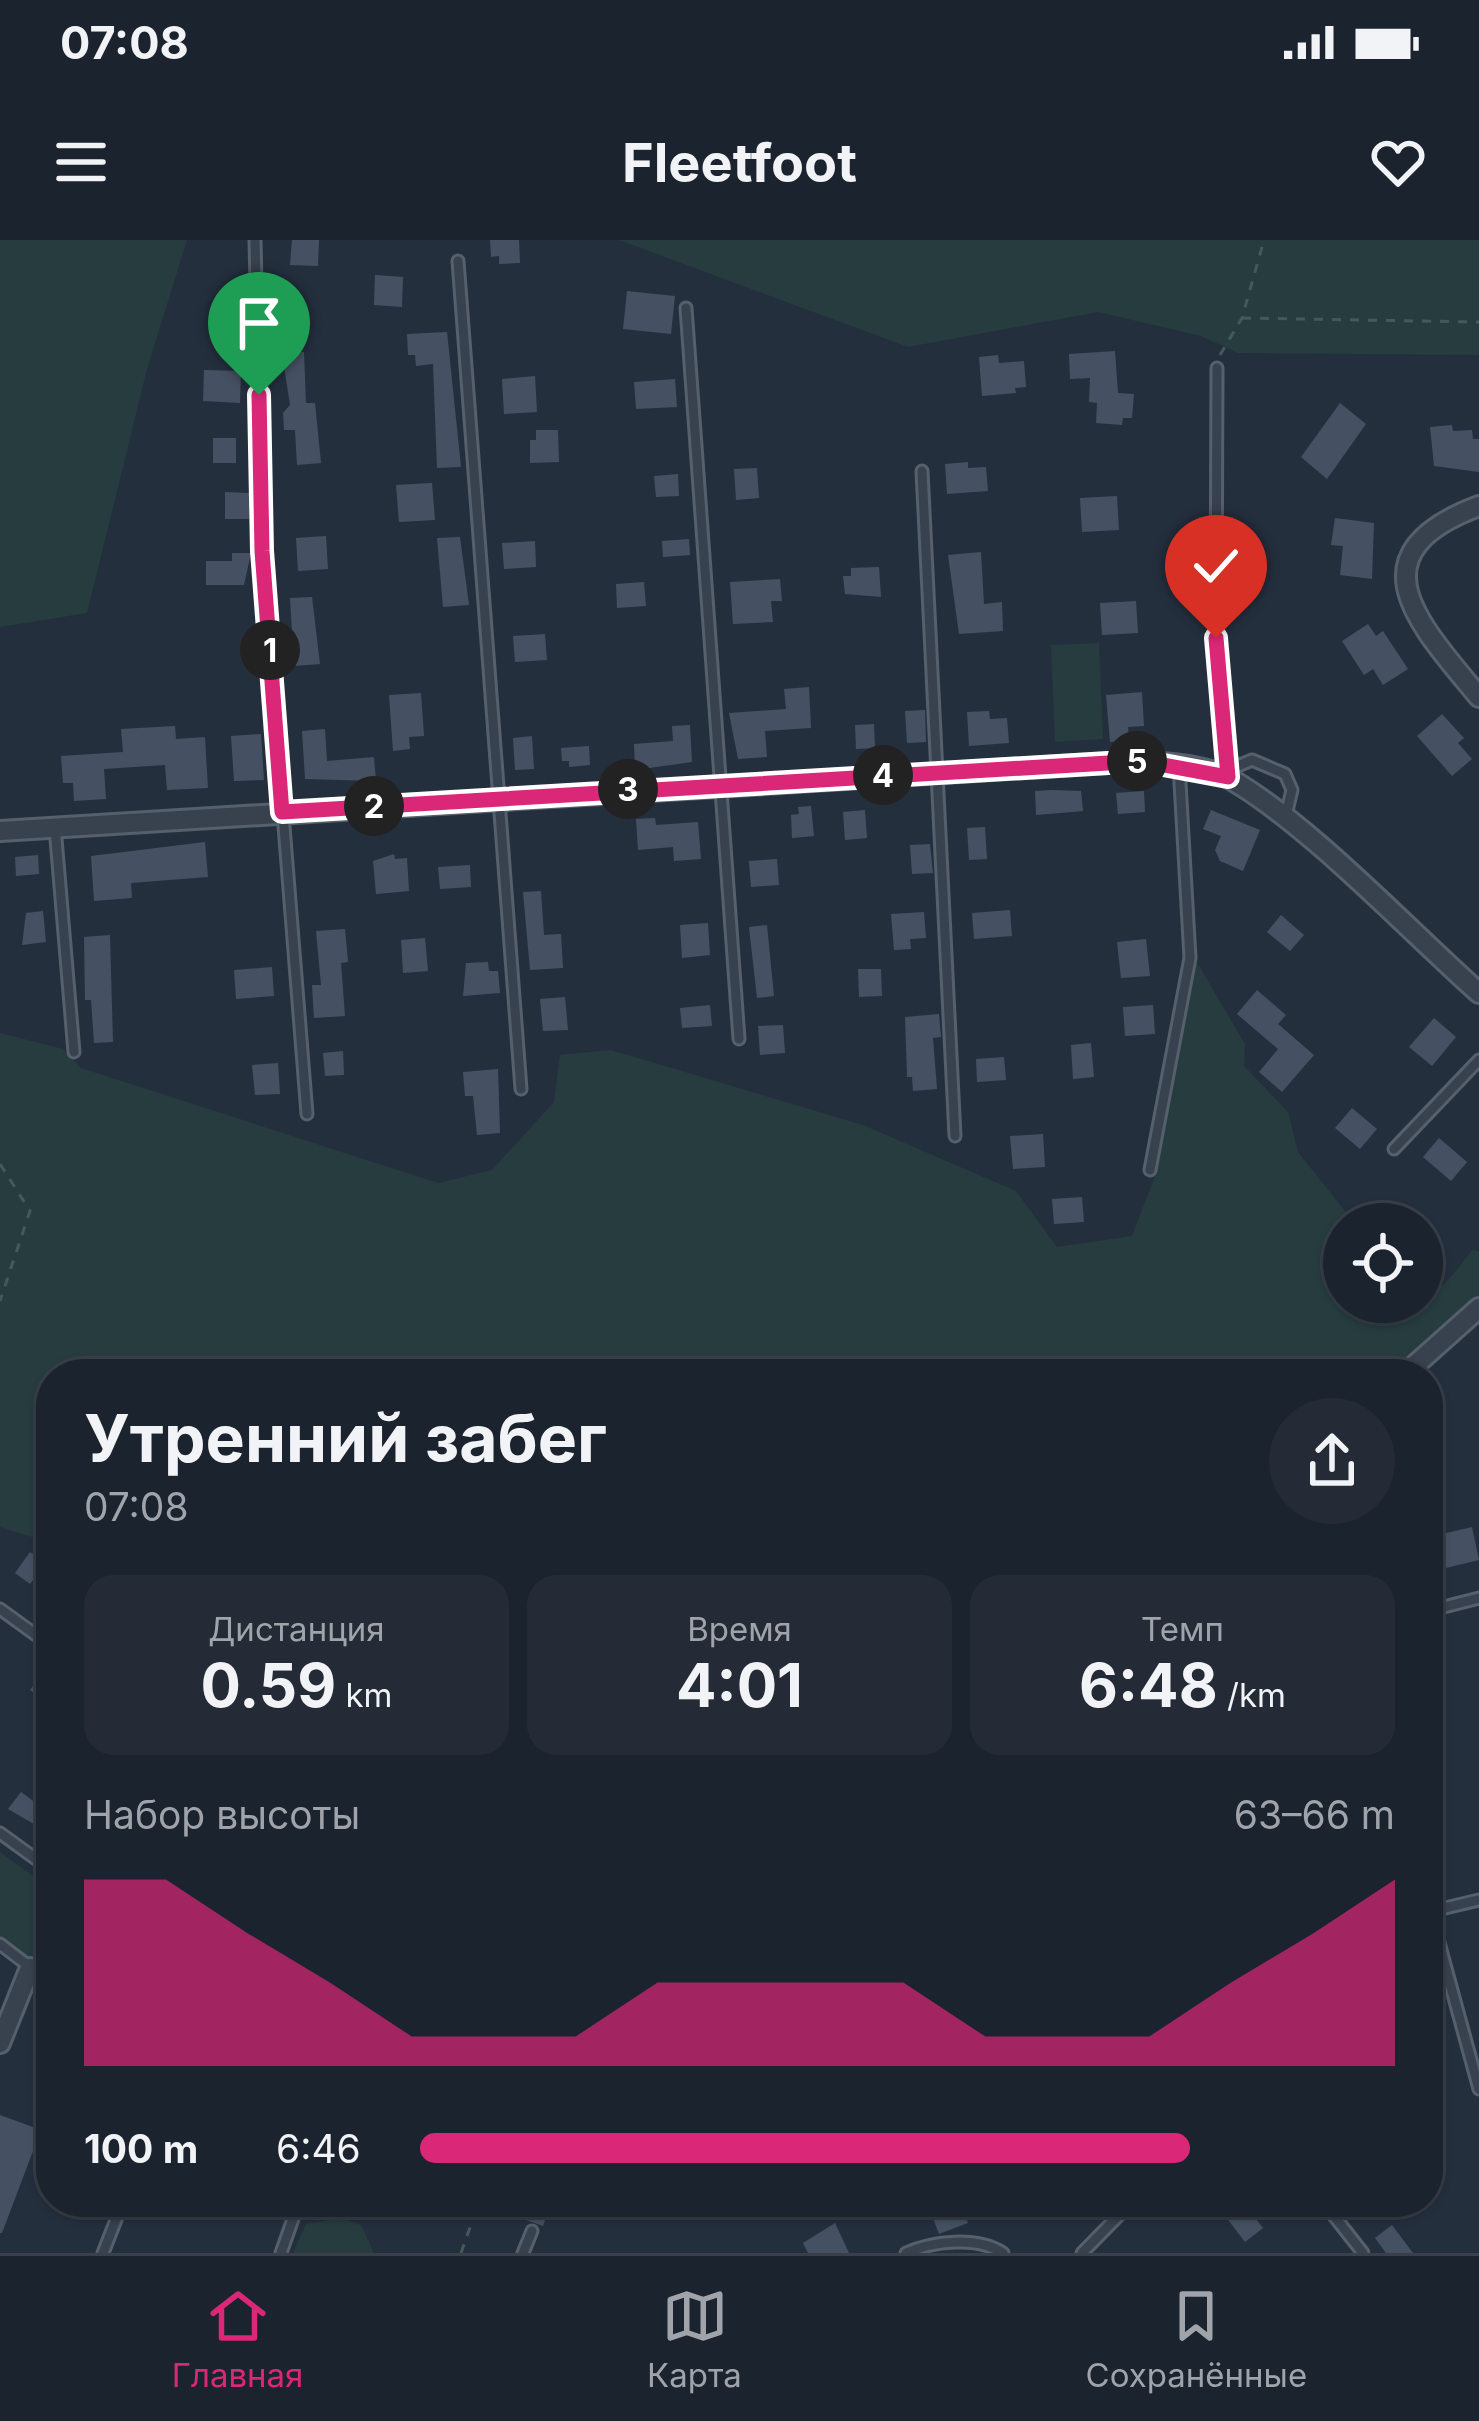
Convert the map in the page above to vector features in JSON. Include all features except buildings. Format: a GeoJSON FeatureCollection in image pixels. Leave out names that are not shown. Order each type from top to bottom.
{"type":"FeatureCollection","features":[{"type":"Feature","properties":{"kind":"street"},"geometry":{"type":"LineString","coordinates":[[1479,506],[1437,522],[1418,538],[1406,580],[1421,627],[1479,697]]}},
{"type":"Feature","properties":{"kind":"street"},"geometry":{"type":"LineString","coordinates":[[0,831],[719,783],[1142,761],[1179,765],[1226,774],[1285,819],[1479,993]]}},
{"type":"Feature","properties":{"kind":"street"},"geometry":{"type":"LineString","coordinates":[[1422,1359],[1479,1308]]}},
{"type":"Feature","properties":{"kind":"street"},"geometry":{"type":"LineString","coordinates":[[0,2043],[29,1968]]}},
{"type":"Feature","properties":{"kind":"lane"},"geometry":{"type":"LineString","coordinates":[[255,240],[262,551],[307,1114]]}},
{"type":"Feature","properties":{"kind":"lane"},"geometry":{"type":"LineString","coordinates":[[458,262],[521,1089]]}},
{"type":"Feature","properties":{"kind":"lane"},"geometry":{"type":"LineString","coordinates":[[686,308],[739,1040]]}},
{"type":"Feature","properties":{"kind":"lane"},"geometry":{"type":"LineString","coordinates":[[1217,368],[1216,638],[1226,774],[1252,760],[1285,773],[1292,790],[1285,819]]}},
{"type":"Feature","properties":{"kind":"lane"},"geometry":{"type":"LineString","coordinates":[[922,472],[941,772],[955,1136]]}},
{"type":"Feature","properties":{"kind":"lane"},"geometry":{"type":"LineString","coordinates":[[1150,1170],[1190,958],[1179,765]]}},
{"type":"Feature","properties":{"kind":"lane"},"geometry":{"type":"LineString","coordinates":[[55,827],[74,1052]]}},
{"type":"Feature","properties":{"kind":"lane"},"geometry":{"type":"LineString","coordinates":[[1394,1149],[1479,1060]]}},
{"type":"Feature","properties":{"kind":"lane"},"geometry":{"type":"LineString","coordinates":[[1443,1607],[1479,1598]]}},
{"type":"Feature","properties":{"kind":"lane"},"geometry":{"type":"LineString","coordinates":[[0,1609],[36,1635]]}},
{"type":"Feature","properties":{"kind":"lane"},"geometry":{"type":"LineString","coordinates":[[0,1833],[36,1859]]}},
{"type":"Feature","properties":{"kind":"lane"},"geometry":{"type":"LineString","coordinates":[[1443,1908],[1479,1900]]}},
{"type":"Feature","properties":{"kind":"lane"},"geometry":{"type":"LineString","coordinates":[[0,1944],[36,1973]]}},
{"type":"Feature","properties":{"kind":"lane"},"geometry":{"type":"LineString","coordinates":[[1443,1957],[1479,2089]]}},
{"type":"Feature","properties":{"kind":"lane"},"geometry":{"type":"LineString","coordinates":[[103,2253],[117,2217]]}},
{"type":"Feature","properties":{"kind":"lane"},"geometry":{"type":"LineString","coordinates":[[281,2253],[294,2217]]}},
{"type":"Feature","properties":{"kind":"lane"},"geometry":{"type":"LineString","coordinates":[[1082,2253],[1117,2217]]}},
{"type":"Feature","properties":{"kind":"lane"},"geometry":{"type":"LineString","coordinates":[[1335,2217],[1363,2253]]}},
{"type":"Feature","properties":{"kind":"lane"},"geometry":{"type":"LineString","coordinates":[[523,2253],[532,2230]]}},
{"type":"Feature","properties":{"kind":"lane"},"geometry":{"type":"LineString","coordinates":[[906,2253],[953,2243],[1003,2253]]}},
{"type":"Feature","properties":{"kind":"path"},"geometry":{"type":"LineString","coordinates":[[1217,368],[1242,318],[1264,240]]}},
{"type":"Feature","properties":{"kind":"path"},"geometry":{"type":"LineString","coordinates":[[1242,318],[1479,322]]}},
{"type":"Feature","properties":{"kind":"path"},"geometry":{"type":"LineString","coordinates":[[0,1164],[31,1211],[0,1301]]}},
{"type":"Feature","properties":{"kind":"path"},"geometry":{"type":"LineString","coordinates":[[460,2253],[473,2217]]}},
{"type":"Feature","properties":{"kind":"green space"},"geometry":{"type":"Polygon","coordinates":[[[0,240],[187,240],[147,369],[87,613],[0,627],[0,240]]]}},
{"type":"Feature","properties":{"kind":"green space"},"geometry":{"type":"Polygon","coordinates":[[[619,240],[1479,240],[1479,355],[1238,353],[1201,336],[1098,312],[908,347],[619,240]]]}},
{"type":"Feature","properties":{"kind":"green space"},"geometry":{"type":"Polygon","coordinates":[[[1099,643],[1103,739],[1055,742],[1051,645],[1099,643]]]}},
{"type":"Feature","properties":{"kind":"green space"},"geometry":{"type":"Polygon","coordinates":[[[1195,959],[1245,1044],[1244,1066],[1288,1112],[1298,1152],[1339,1203],[1323,1203],[1323,1323],[1443,1323],[1443,1285],[1472,1250],[1479,1251],[1479,1302],[1409,1359],[36,1359],[36,1538],[0,1527],[0,1033],[63,1049],[81,1068],[438,1183],[492,1170],[554,1102],[560,1055],[611,1050],[863,1125],[1016,1191],[1057,1247],[1132,1236],[1158,1168],[1195,959]]]}},
{"type":"Feature","properties":{"kind":"green space"},"geometry":{"type":"Polygon","coordinates":[[[0,1852],[36,1878],[36,1963],[0,1937],[0,1852]]]}},
{"type":"Feature","properties":{"kind":"green space"},"geometry":{"type":"Polygon","coordinates":[[[343,2218],[361,2225],[374,2253],[293,2253],[306,2224],[343,2218]]]}},
{"type":"Feature","properties":{"kind":"route"},"geometry":{"type":"LineString","coordinates":[[259,395],[262,551],[282,812],[1142,761],[1228,777],[1216,638]]}}]}
